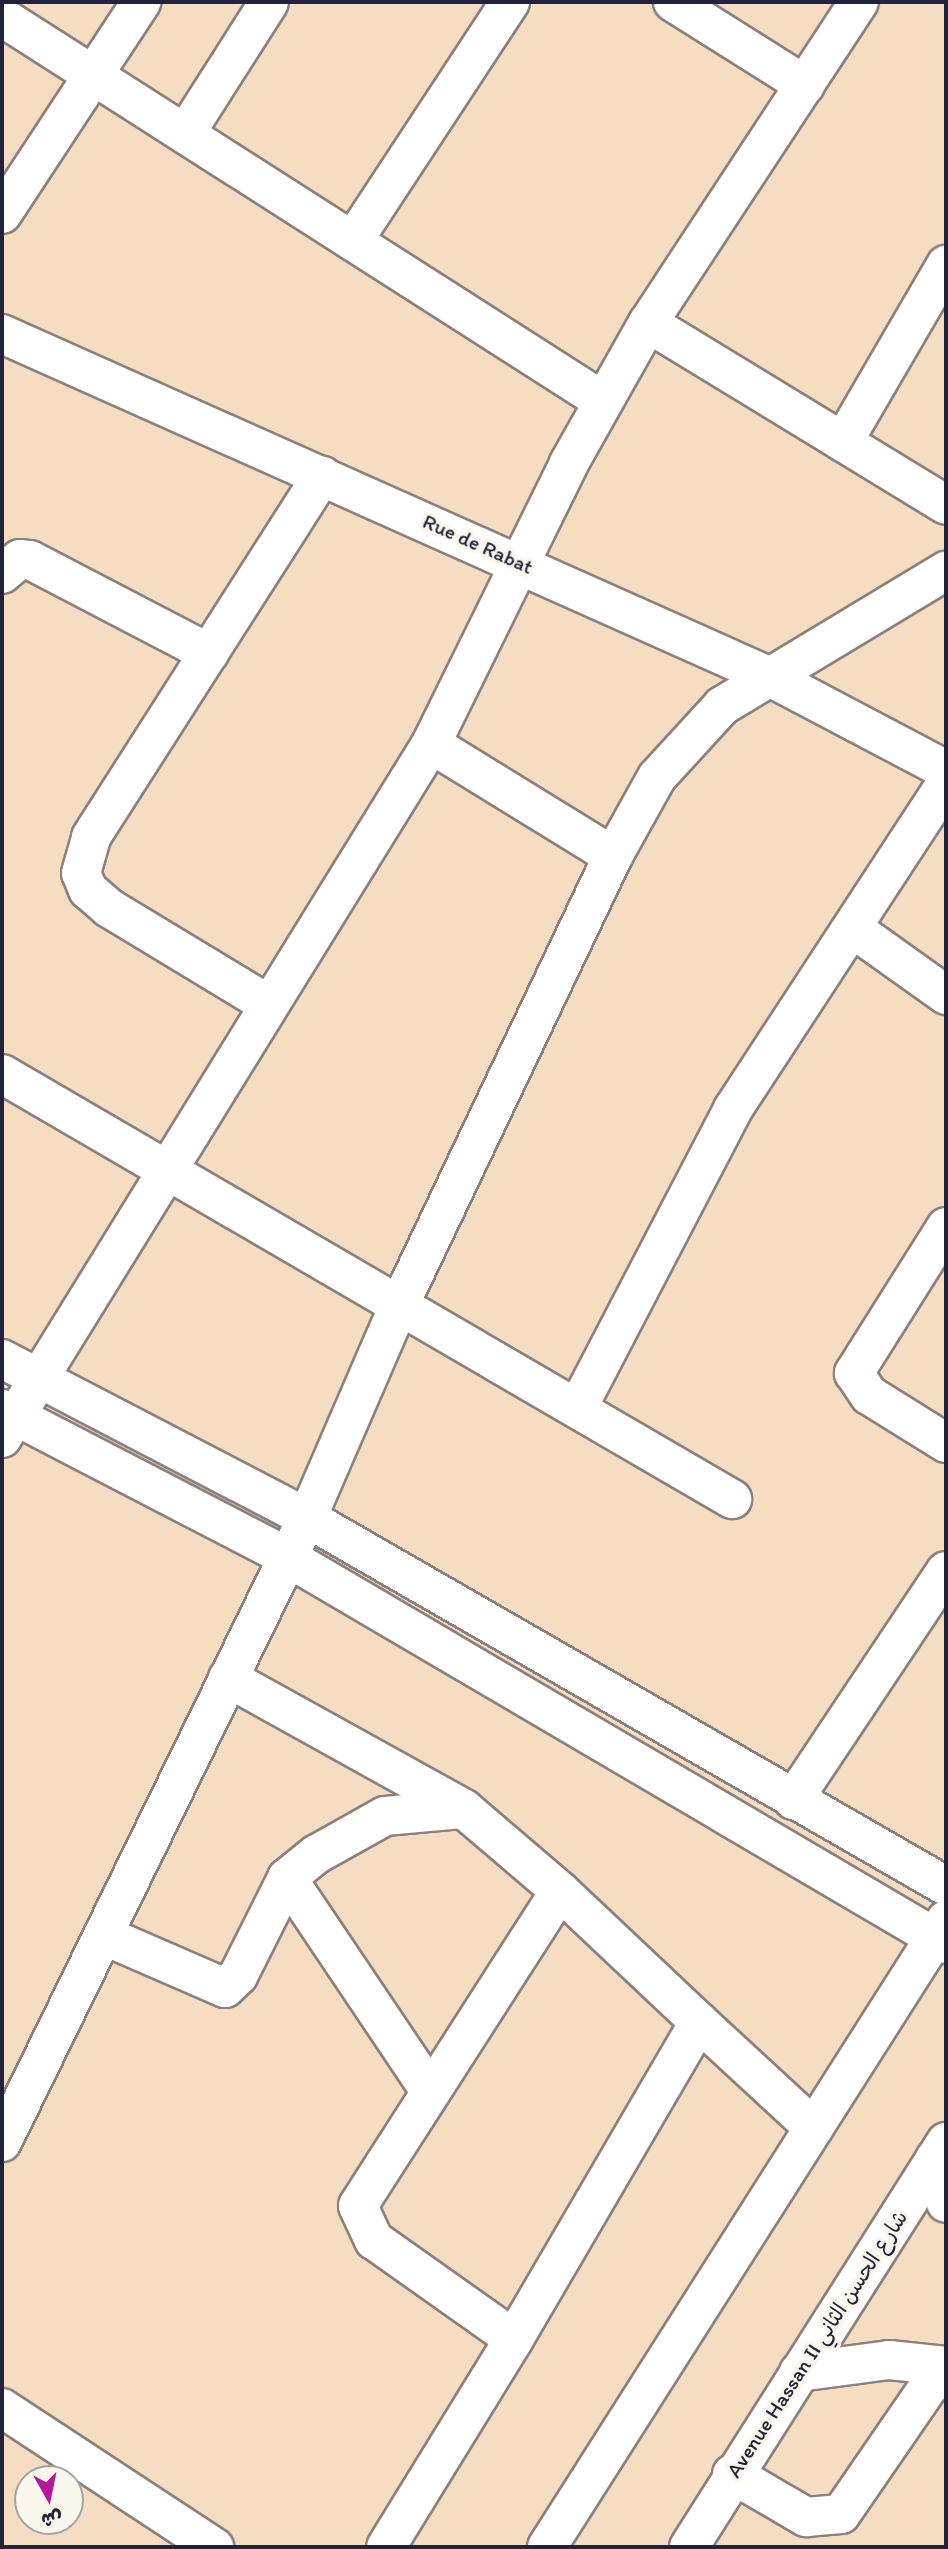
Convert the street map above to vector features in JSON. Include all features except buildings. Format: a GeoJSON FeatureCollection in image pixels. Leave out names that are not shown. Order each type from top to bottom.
{"type":"FeatureCollection","features":[{"type":"Feature","properties":{"kind":"street"},"geometry":{"type":"LineString","coordinates":[[2,214],[141,2]]}},
{"type":"Feature","properties":{"kind":"street"},"geometry":{"type":"LineString","coordinates":[[185,134],[270,2]]}},
{"type":"Feature","properties":{"kind":"street"},"geometry":{"type":"LineString","coordinates":[[353,242],[510,2]]}},
{"type":"Feature","properties":{"kind":"street"},"geometry":{"type":"LineString","coordinates":[[673,2],[804,85]]}},
{"type":"Feature","properties":{"kind":"street"},"geometry":{"type":"LineString","coordinates":[[547,2547],[814,2128],[943,1934],[287,1557],[7,1422],[266,1003],[431,744],[603,401],[648,323],[859,2]]}},
{"type":"Feature","properties":{"kind":"street"},"geometry":{"type":"LineString","coordinates":[[2,17],[603,401]]}},
{"type":"Feature","properties":{"kind":"street"},"geometry":{"type":"LineString","coordinates":[[843,442],[946,265]]}},
{"type":"Feature","properties":{"kind":"street"},"geometry":{"type":"LineString","coordinates":[[648,323],[946,505]]}},
{"type":"Feature","properties":{"kind":"street","name":"Rue de Rabat"},"geometry":{"type":"LineString","coordinates":[[2,334],[521,562],[766,675],[946,770]]}},
{"type":"Feature","properties":{"kind":"street"},"geometry":{"type":"LineString","coordinates":[[266,1003],[109,908],[88,890],[81,873],[92,837],[322,476]]}},
{"type":"Feature","properties":{"kind":"street"},"geometry":{"type":"LineString","coordinates":[[2,574],[20,559],[30,561],[209,653]]}},
{"type":"Feature","properties":{"kind":"street"},"geometry":{"type":"LineString","coordinates":[[5,2125],[103,1935],[307,1518],[398,1308],[613,856],[657,777],[691,735],[766,675],[946,571]]}},
{"type":"Feature","properties":{"kind":"street"},"geometry":{"type":"LineString","coordinates":[[431,744],[613,856]]}},
{"type":"Feature","properties":{"kind":"street"},"geometry":{"type":"LineString","coordinates":[[578,1408],[733,1109],[855,930],[946,783]]}},
{"type":"Feature","properties":{"kind":"street"},"geometry":{"type":"LineString","coordinates":[[855,930],[946,995]]}},
{"type":"Feature","properties":{"kind":"street"},"geometry":{"type":"LineString","coordinates":[[2,1074],[165,1166],[398,1308],[578,1408],[732,1499]]}},
{"type":"Feature","properties":{"kind":"street"},"geometry":{"type":"LineString","coordinates":[[946,1227],[854,1373],[869,1395],[946,1443]]}},
{"type":"Feature","properties":{"kind":"street"},"geometry":{"type":"LineString","coordinates":[[2,1359],[307,1518],[946,1886]]}},
{"type":"Feature","properties":{"kind":"street"},"geometry":{"type":"LineString","coordinates":[[793,1800],[946,1571]]}},
{"type":"Feature","properties":{"kind":"street"},"geometry":{"type":"LineString","coordinates":[[228,1678],[464,1809],[560,1891],[814,2128]]}},
{"type":"Feature","properties":{"kind":"street"},"geometry":{"type":"LineString","coordinates":[[103,1935],[225,1988],[238,1976],[287,1878],[359,1826],[411,1810],[464,1809]]}},
{"type":"Feature","properties":{"kind":"street"},"geometry":{"type":"LineString","coordinates":[[287,1878],[430,2091]]}},
{"type":"Feature","properties":{"kind":"street"},"geometry":{"type":"LineString","coordinates":[[514,2339],[374,2240],[359,2216],[362,2196],[560,1891]]}},
{"type":"Feature","properties":{"kind":"street"},"geometry":{"type":"LineString","coordinates":[[386,2547],[514,2339],[699,2022]]}},
{"type":"Feature","properties":{"kind":"street"},"geometry":{"type":"LineString","coordinates":[[941,2151],[946,2203]]}},
{"type":"Feature","properties":{"kind":"street","name":"Avenue Hassan II شارع الحسن الثاني"},"geometry":{"type":"LineString","coordinates":[[689,2547],[732,2474],[941,2151]]}},
{"type":"Feature","properties":{"kind":"street"},"geometry":{"type":"LineString","coordinates":[[799,2372],[889,2360],[946,2366]]}},
{"type":"Feature","properties":{"kind":"street"},"geometry":{"type":"LineString","coordinates":[[732,2474],[806,2517],[841,2514],[929,2386],[946,2374]]}},
{"type":"Feature","properties":{"kind":"street"},"geometry":{"type":"LineString","coordinates":[[2,2408],[214,2547]]}}]}
